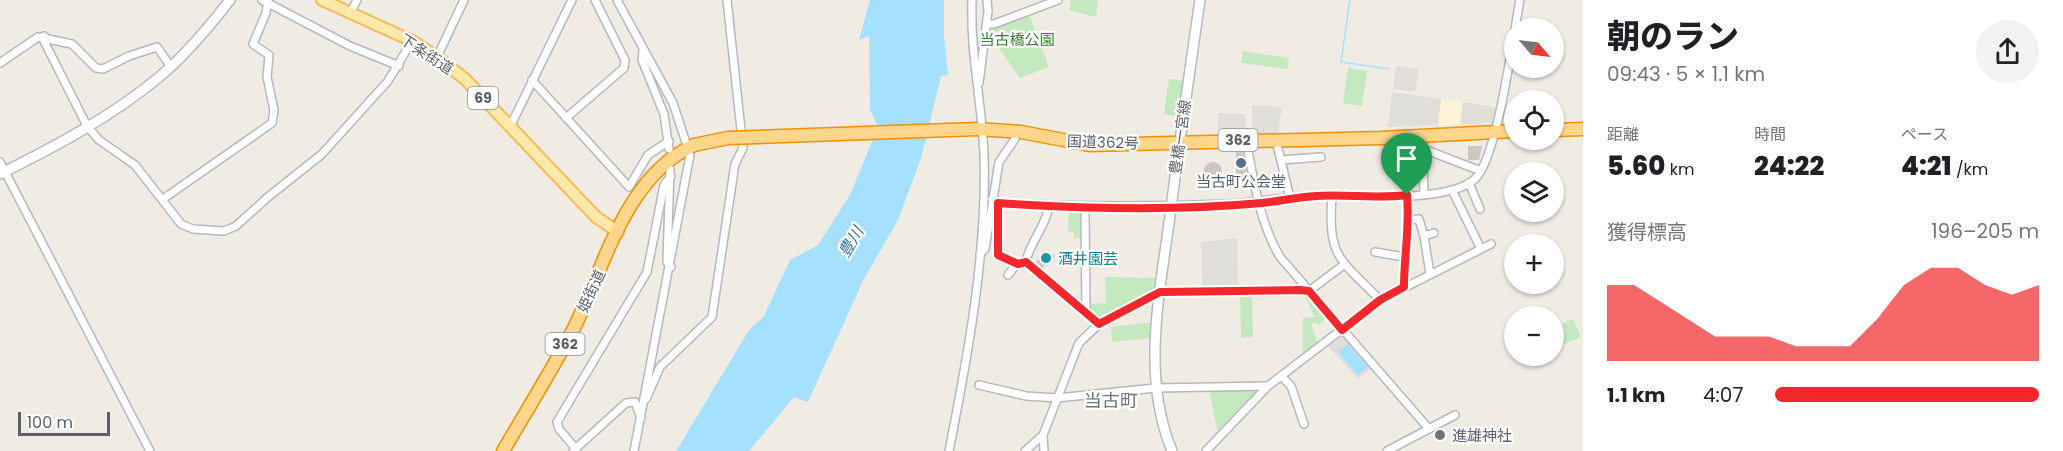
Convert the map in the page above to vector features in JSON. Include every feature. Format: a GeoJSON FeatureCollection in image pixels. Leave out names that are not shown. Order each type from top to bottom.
{"type":"FeatureCollection","features":[{"type":"Feature","properties":{"kind":"highway","name":"国道362号"},"geometry":{"type":"LineString","coordinates":[[692,146],[728,138],[980,129],[1021,132],[1090,145],[1246,140],[1421,142],[1504,131]]}},
{"type":"Feature","properties":{"kind":"highway"},"geometry":{"type":"LineString","coordinates":[[1564,130],[1583,129]]}},
{"type":"Feature","properties":{"kind":"highway","name":"姫街道"},"geometry":{"type":"LineString","coordinates":[[503,451],[573,329],[618,232],[649,178],[666,161],[692,146]]}},
{"type":"Feature","properties":{"kind":"main road"},"geometry":{"type":"LineString","coordinates":[[2,173],[87,126],[146,88],[171,67],[230,0]]}},
{"type":"Feature","properties":{"kind":"main road","name":"下条街道"},"geometry":{"type":"LineString","coordinates":[[322,0],[412,41],[437,57],[466,80],[596,218],[618,232]]}},
{"type":"Feature","properties":{"kind":"main road","name":"豊橋一宮線"},"geometry":{"type":"LineString","coordinates":[[1172,451],[1161,418],[1156,388],[1155,335],[1178,142],[1200,0]]}},
{"type":"Feature","properties":{"kind":"street"},"geometry":{"type":"LineString","coordinates":[[350,14],[357,0]]}},
{"type":"Feature","properties":{"kind":"street"},"geometry":{"type":"LineString","coordinates":[[437,57],[464,0]]}},
{"type":"Feature","properties":{"kind":"street"},"geometry":{"type":"LineString","coordinates":[[510,127],[572,0]]}},
{"type":"Feature","properties":{"kind":"street"},"geometry":{"type":"LineString","coordinates":[[566,118],[624,68],[625,60],[595,0]]}},
{"type":"Feature","properties":{"kind":"street"},"geometry":{"type":"LineString","coordinates":[[617,0],[642,51],[673,103],[692,146],[671,267],[634,451]]}},
{"type":"Feature","properties":{"kind":"street"},"geometry":{"type":"LineString","coordinates":[[644,404],[660,367],[712,317],[735,164],[743,148],[727,0]]}},
{"type":"Feature","properties":{"kind":"street"},"geometry":{"type":"LineString","coordinates":[[949,451],[974,304],[984,158],[972,57],[972,0]]}},
{"type":"Feature","properties":{"kind":"street"},"geometry":{"type":"LineString","coordinates":[[978,94],[987,24],[987,0]]}},
{"type":"Feature","properties":{"kind":"street"},"geometry":{"type":"LineString","coordinates":[[987,24],[994,24],[1058,0]]}},
{"type":"Feature","properties":{"kind":"street"},"geometry":{"type":"LineString","coordinates":[[995,201],[1085,208],[1172,206],[1258,203],[1290,198],[1382,198],[1452,190],[1469,183],[1481,171],[1494,131],[1520,0]]}},
{"type":"Feature","properties":{"kind":"street"},"geometry":{"type":"LineString","coordinates":[[265,1],[350,46],[399,66]]}},
{"type":"Feature","properties":{"kind":"street"},"geometry":{"type":"LineString","coordinates":[[163,199],[272,123],[274,110],[267,77],[269,55],[253,44],[266,13],[265,1]]}},
{"type":"Feature","properties":{"kind":"street"},"geometry":{"type":"LineString","coordinates":[[44,36],[44,41],[87,126],[99,140],[135,165],[181,224],[187,228],[229,230],[322,154],[399,66],[412,41]]}},
{"type":"Feature","properties":{"kind":"street"},"geometry":{"type":"LineString","coordinates":[[0,63],[38,37],[44,36],[72,44],[96,68],[103,69],[129,56],[157,48],[171,67]]}},
{"type":"Feature","properties":{"kind":"street"},"geometry":{"type":"LineString","coordinates":[[532,80],[629,187],[648,155],[669,145],[664,114],[642,60],[642,51]]}},
{"type":"Feature","properties":{"kind":"street"},"geometry":{"type":"LineString","coordinates":[[979,255],[985,249],[995,201],[999,162],[1015,139]]}},
{"type":"Feature","properties":{"kind":"street"},"geometry":{"type":"LineString","coordinates":[[1246,140],[1258,203],[1272,243],[1280,257],[1429,429]]}},
{"type":"Feature","properties":{"kind":"street"},"geometry":{"type":"LineString","coordinates":[[1276,140],[1290,198]]}},
{"type":"Feature","properties":{"kind":"street"},"geometry":{"type":"LineString","coordinates":[[1424,193],[1421,142],[1481,171]]}},
{"type":"Feature","properties":{"kind":"street"},"geometry":{"type":"LineString","coordinates":[[1281,160],[1321,157]]}},
{"type":"Feature","properties":{"kind":"street"},"geometry":{"type":"LineString","coordinates":[[0,162],[2,173],[150,451]]}},
{"type":"Feature","properties":{"kind":"street"},"geometry":{"type":"LineString","coordinates":[[641,418],[634,402],[626,403],[574,450],[559,429],[557,422],[647,272],[664,185],[670,173],[667,262],[671,267]]}},
{"type":"Feature","properties":{"kind":"street"},"geometry":{"type":"LineString","coordinates":[[1469,183],[1480,209]]}},
{"type":"Feature","properties":{"kind":"street"},"geometry":{"type":"LineString","coordinates":[[1452,190],[1481,249]]}},
{"type":"Feature","properties":{"kind":"street"},"geometry":{"type":"LineString","coordinates":[[1404,287],[1404,257],[1410,220],[1407,195]]}},
{"type":"Feature","properties":{"kind":"street"},"geometry":{"type":"LineString","coordinates":[[1332,197],[1331,238],[1333,247],[1345,264],[1380,300]]}},
{"type":"Feature","properties":{"kind":"street"},"geometry":{"type":"LineString","coordinates":[[995,201],[998,255],[1022,263],[1099,324]]}},
{"type":"Feature","properties":{"kind":"street"},"geometry":{"type":"LineString","coordinates":[[1008,275],[1022,263],[1028,249],[1047,220],[1049,206]]}},
{"type":"Feature","properties":{"kind":"street"},"geometry":{"type":"LineString","coordinates":[[1085,208],[1086,314]]}},
{"type":"Feature","properties":{"kind":"street"},"geometry":{"type":"LineString","coordinates":[[1410,220],[1419,219],[1430,274]]}},
{"type":"Feature","properties":{"kind":"street"},"geometry":{"type":"LineString","coordinates":[[1424,236],[1434,233]]}},
{"type":"Feature","properties":{"kind":"street"},"geometry":{"type":"LineString","coordinates":[[1206,451],[1268,386],[1380,300],[1491,244]]}},
{"type":"Feature","properties":{"kind":"street"},"geometry":{"type":"LineString","coordinates":[[1375,252],[1404,257]]}},
{"type":"Feature","properties":{"kind":"street"},"geometry":{"type":"LineString","coordinates":[[1044,451],[1043,435],[1079,343],[1099,324],[1160,292],[1309,291],[1345,264]]}},
{"type":"Feature","properties":{"kind":"street"},"geometry":{"type":"LineString","coordinates":[[1281,376],[1291,386],[1304,424]]}},
{"type":"Feature","properties":{"kind":"street"},"geometry":{"type":"LineString","coordinates":[[979,385],[1026,396],[1057,398],[1156,388],[1268,386]]}},
{"type":"Feature","properties":{"kind":"street"},"geometry":{"type":"LineString","coordinates":[[1387,451],[1455,416]]}},
{"type":"Feature","properties":{"kind":"street"},"geometry":{"type":"LineString","coordinates":[[1025,451],[1043,435]]}},
{"type":"Feature","properties":{"kind":"shaded area"},"geometry":{"type":"Polygon","coordinates":[[[1396,66],[1419,69],[1415,92],[1393,89],[1396,66]]]}},
{"type":"Feature","properties":{"kind":"shaded area"},"geometry":{"type":"Polygon","coordinates":[[[1392,92],[1441,99],[1438,125],[1388,127],[1392,92]]]}},
{"type":"Feature","properties":{"kind":"shaded area"},"geometry":{"type":"Polygon","coordinates":[[[1441,99],[1463,102],[1460,124],[1438,125],[1441,99]]]}},
{"type":"Feature","properties":{"kind":"shaded area"},"geometry":{"type":"Polygon","coordinates":[[[1463,102],[1496,107],[1493,123],[1460,124],[1463,102]]]}},
{"type":"Feature","properties":{"kind":"shaded area"},"geometry":{"type":"Polygon","coordinates":[[[1252,105],[1282,107],[1278,134],[1252,133],[1252,105]]]}},
{"type":"Feature","properties":{"kind":"shaded area"},"geometry":{"type":"Polygon","coordinates":[[[1218,113],[1245,114],[1247,133],[1218,133],[1218,113]]]}},
{"type":"Feature","properties":{"kind":"shaded area"},"geometry":{"type":"Polygon","coordinates":[[[1237,238],[1238,288],[1202,289],[1201,242],[1237,238]]]}},
{"type":"Feature","properties":{"kind":"shaded area"},"geometry":{"type":"Polygon","coordinates":[[[1343,334],[1372,368],[1358,379],[1328,346],[1343,334]]]}},
{"type":"Feature","properties":{"kind":"green space"},"geometry":{"type":"Polygon","coordinates":[[[1071,0],[1098,0],[1096,17],[1069,10],[1071,0]]]}},
{"type":"Feature","properties":{"kind":"green space","name":"当古橋公園"},"geometry":{"type":"Polygon","coordinates":[[[1029,14],[1049,67],[1020,78],[992,38],[991,30],[994,26],[1029,14]]]}},
{"type":"Feature","properties":{"kind":"green space"},"geometry":{"type":"Polygon","coordinates":[[[1243,51],[1289,58],[1288,69],[1241,63],[1243,51]]]}},
{"type":"Feature","properties":{"kind":"green space"},"geometry":{"type":"Polygon","coordinates":[[[1348,68],[1367,71],[1362,106],[1343,103],[1348,68]]]}},
{"type":"Feature","properties":{"kind":"green space"},"geometry":{"type":"Polygon","coordinates":[[[1169,79],[1184,81],[1176,116],[1164,114],[1169,79]]]}},
{"type":"Feature","properties":{"kind":"green space"},"geometry":{"type":"Polygon","coordinates":[[[1069,211],[1083,211],[1083,238],[1074,238],[1074,232],[1068,232],[1069,211]]]}},
{"type":"Feature","properties":{"kind":"green space"},"geometry":{"type":"Polygon","coordinates":[[[1105,277],[1158,278],[1157,291],[1098,319],[1088,312],[1088,304],[1106,303],[1105,277]]]}},
{"type":"Feature","properties":{"kind":"green space"},"geometry":{"type":"Polygon","coordinates":[[[1303,293],[1307,293],[1328,317],[1318,325],[1316,322],[1311,324],[1318,344],[1303,355],[1303,318],[1315,317],[1303,293]]]}},
{"type":"Feature","properties":{"kind":"green space"},"geometry":{"type":"Polygon","coordinates":[[[1240,294],[1252,294],[1253,337],[1241,338],[1240,294]]]}},
{"type":"Feature","properties":{"kind":"green space"},"geometry":{"type":"Polygon","coordinates":[[[1573,319],[1581,337],[1564,344],[1564,323],[1573,319]]]}},
{"type":"Feature","properties":{"kind":"green space"},"geometry":{"type":"Polygon","coordinates":[[[1153,322],[1151,338],[1112,342],[1111,327],[1153,322]]]}},
{"type":"Feature","properties":{"kind":"green space"},"geometry":{"type":"Polygon","coordinates":[[[1260,389],[1218,433],[1209,390],[1260,389]]]}},
{"type":"Feature","properties":{"kind":"water","name":"豊川"},"geometry":{"type":"Polygon","coordinates":[[[870,0],[944,0],[944,36],[948,75],[941,76],[921,158],[898,220],[863,281],[808,402],[794,397],[749,451],[676,451],[749,330],[764,316],[790,260],[818,245],[850,195],[878,127],[870,110],[869,36],[859,40],[870,0]]]}},
{"type":"Feature","properties":{"kind":"water"},"geometry":{"type":"Polygon","coordinates":[[[1348,344],[1368,367],[1358,375],[1338,352],[1348,344]]]}},
{"type":"Feature","properties":{"kind":"building"},"geometry":{"type":"Polygon","coordinates":[[[1468,146],[1482,146],[1479,160],[1468,160],[1468,146]]]}},
{"type":"Feature","properties":{"kind":"building","name":"当古町公会堂"},"geometry":{"type":"Polygon","coordinates":[[[1236,150],[1242,150],[1248,179],[1236,180],[1236,150]]]}},
{"type":"Feature","properties":{"kind":"building"},"geometry":{"type":"Polygon","coordinates":[[[1213,162],[1219,165],[1222,171],[1219,177],[1213,180],[1207,177],[1204,171],[1207,165],[1213,162]]]}},
{"type":"Feature","properties":{"kind":"building","name":"酒井園芸"},"geometry":{"type":"Polygon","coordinates":[[[1044,250],[1055,256],[1042,268],[1036,262],[1044,250]]]}},
{"type":"Feature","properties":{"kind":"waterway"},"geometry":{"type":"LineString","coordinates":[[1350,0],[1341,62],[1389,69]]}},
{"type":"Feature","properties":{"kind":"place","name":"当古町公会堂"},"geometry":{"type":"Point","coordinates":[1241,163]}},
{"type":"Feature","properties":{"kind":"place","name":"酒井園芸"},"geometry":{"type":"Point","coordinates":[1046,258]}},
{"type":"Feature","properties":{"kind":"place","name":"進雄神社"},"geometry":{"type":"Point","coordinates":[1440,435]}},
{"type":"Feature","properties":{"kind":"district","name":"当古町"},"geometry":{"type":"Point","coordinates":[1111,400]}},
{"type":"Feature","properties":{"kind":"route"},"geometry":{"type":"LineString","coordinates":[[1407,195],[1410,220],[1404,257],[1404,287],[1380,300],[1342,330],[1309,291],[1300,290],[1160,292],[1099,324],[1060,289],[1042,278],[1026,262],[1018,264],[998,255],[998,203],[1085,208],[1166,207],[1262,202],[1319,196],[1382,198],[1407,195]]}}]}
